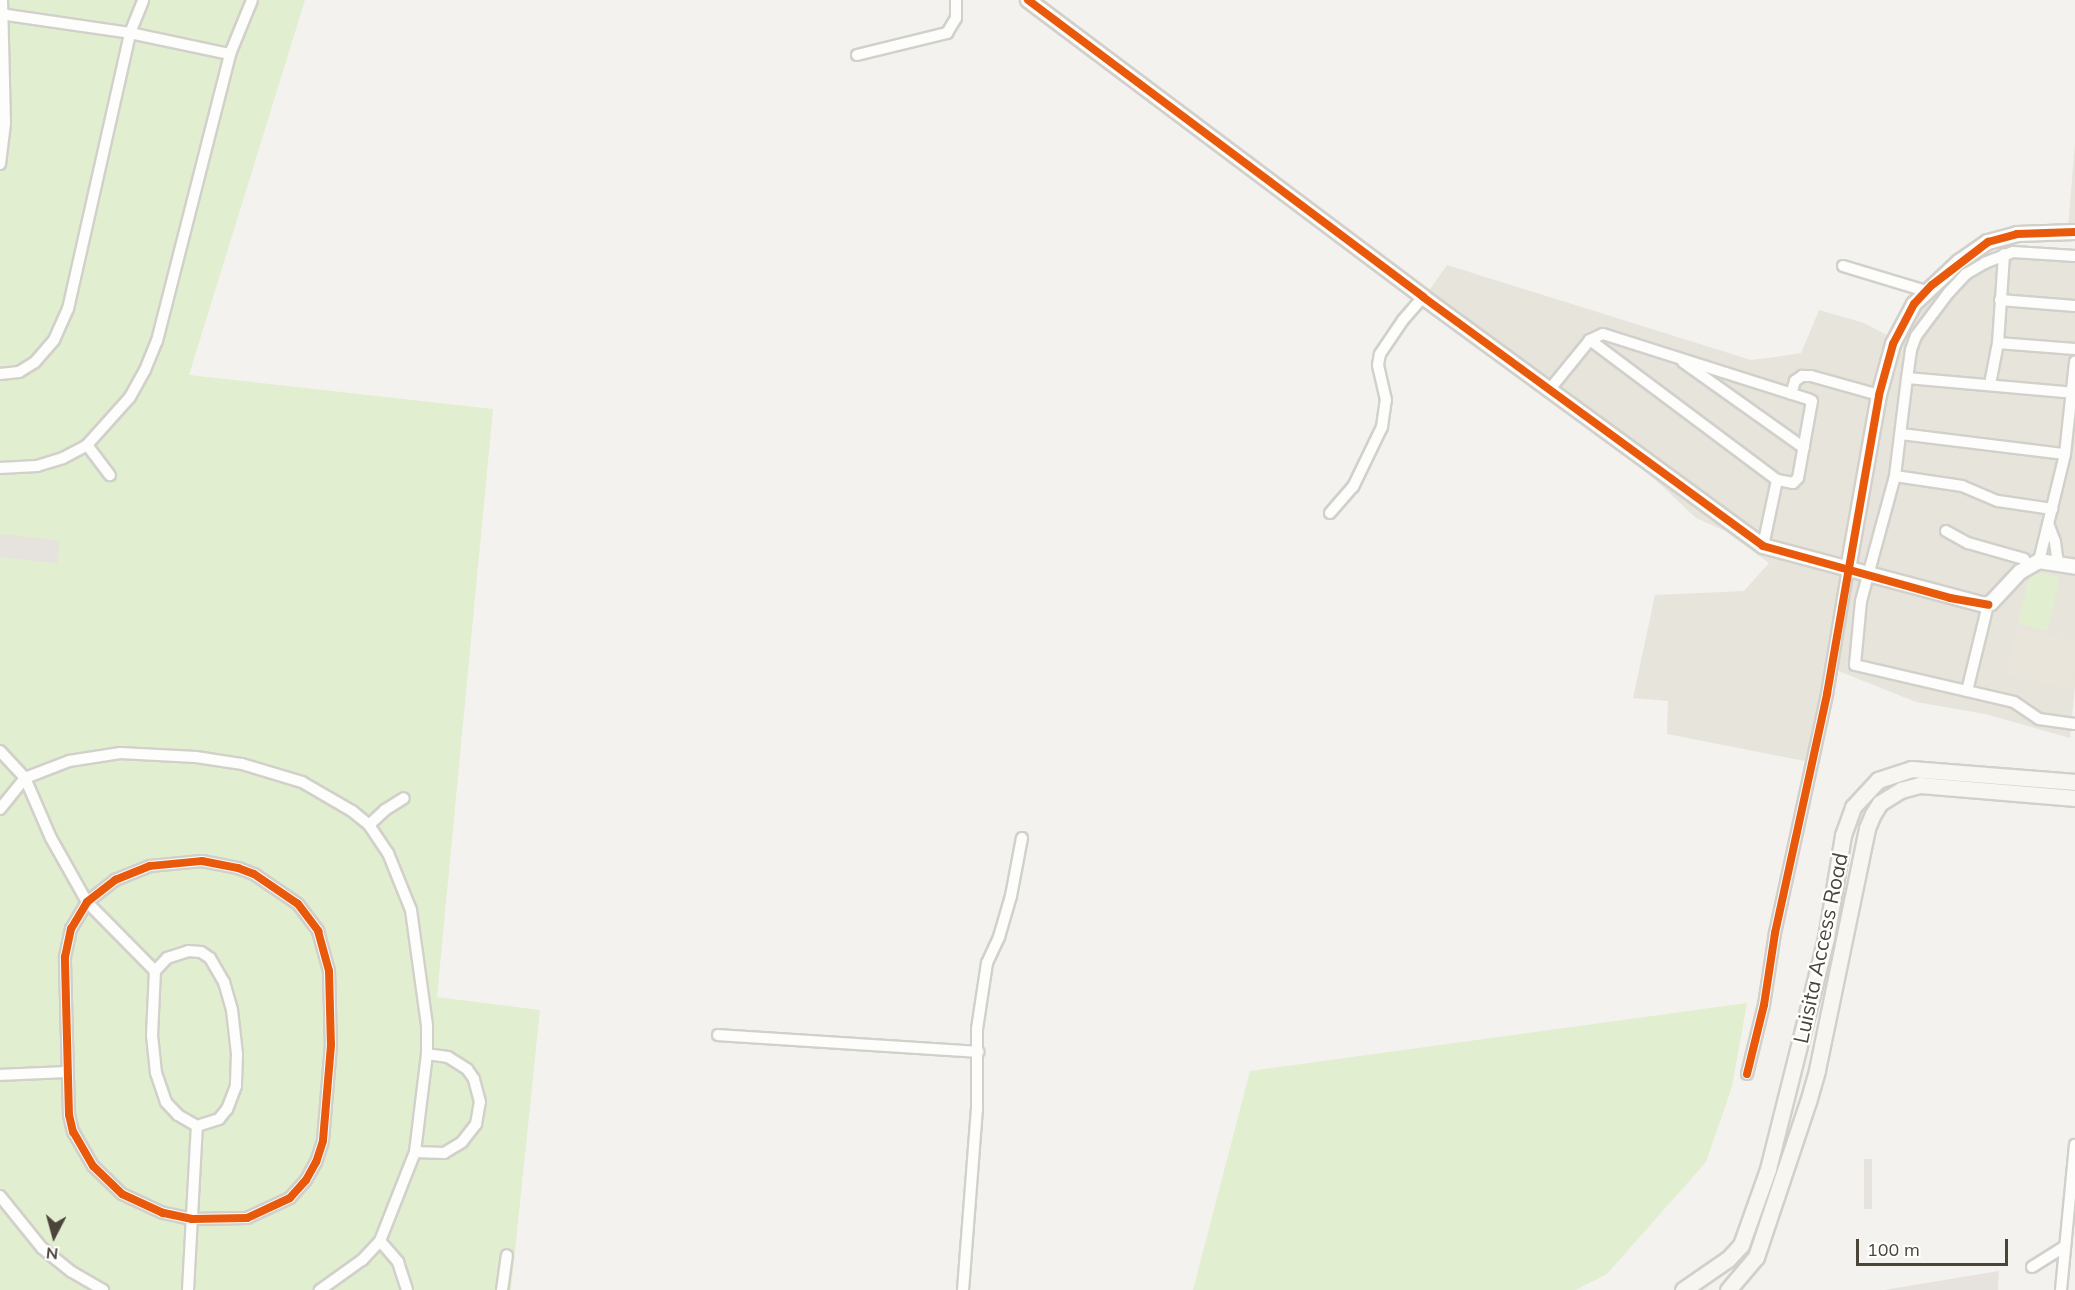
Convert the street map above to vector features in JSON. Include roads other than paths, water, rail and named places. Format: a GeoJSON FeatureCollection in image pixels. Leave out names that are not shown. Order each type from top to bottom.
{"type":"FeatureCollection","features":[{"type":"Feature","properties":{"kind":"main road","name":"Luisita Access Road"},"geometry":{"type":"LineString","coordinates":[[1683,1290],[1728,1259],[1741,1245],[1768,1169],[1826,938],[1843,835],[1853,807],[1878,780],[1911,769],[2075,782]]}},
{"type":"Feature","properties":{"kind":"main road","name":"Luisita Access Road"},"geometry":{"type":"LineString","coordinates":[[1728,1290],[1756,1257],[1808,1102],[1817,1070],[1867,828],[1880,803],[1900,790],[1920,784],[2075,798]]}},
{"type":"Feature","properties":{"kind":"street"},"geometry":{"type":"LineString","coordinates":[[0,164],[6,123],[2,0]]}},
{"type":"Feature","properties":{"kind":"street"},"geometry":{"type":"LineString","coordinates":[[0,374],[19,372],[35,362],[54,340],[68,309],[130,33],[143,0]]}},
{"type":"Feature","properties":{"kind":"street"},"geometry":{"type":"LineString","coordinates":[[0,468],[37,465],[63,458],[87,444],[130,397],[157,341],[230,54],[252,0]]}},
{"type":"Feature","properties":{"kind":"street"},"geometry":{"type":"LineString","coordinates":[[857,55],[947,33],[956,18],[956,0]]}},
{"type":"Feature","properties":{"kind":"street"},"geometry":{"type":"LineString","coordinates":[[1028,0],[1423,297],[1763,546],[1950,598],[1988,605]]}},
{"type":"Feature","properties":{"kind":"street"},"geometry":{"type":"LineString","coordinates":[[1,14],[130,33],[230,54]]}},
{"type":"Feature","properties":{"kind":"street"},"geometry":{"type":"LineString","coordinates":[[1747,1074],[1764,1005],[1775,933],[1827,694],[1879,394],[1893,344],[1914,304],[1926,291],[1959,262],[1988,242],[2017,234],[2075,232]]}},
{"type":"Feature","properties":{"kind":"street"},"geometry":{"type":"LineString","coordinates":[[2075,256],[2004,254],[1966,274],[1949,292],[1916,336],[1911,350],[1895,476],[1861,602],[1855,665],[1861,669],[2014,702],[2039,719],[2075,724]]}},
{"type":"Feature","properties":{"kind":"street"},"geometry":{"type":"LineString","coordinates":[[1990,384],[1998,343],[2004,254]]}},
{"type":"Feature","properties":{"kind":"street"},"geometry":{"type":"LineString","coordinates":[[1843,266],[1926,291]]}},
{"type":"Feature","properties":{"kind":"street"},"geometry":{"type":"LineString","coordinates":[[1330,513],[1353,487],[1382,427],[1386,400],[1378,364],[1380,354],[1402,320],[1423,297]]}},
{"type":"Feature","properties":{"kind":"street"},"geometry":{"type":"LineString","coordinates":[[2000,300],[2075,306]]}},
{"type":"Feature","properties":{"kind":"street"},"geometry":{"type":"LineString","coordinates":[[1550,389],[1590,339],[1603,334],[1812,401],[1798,478],[1793,483],[1778,480],[1590,339]]}},
{"type":"Feature","properties":{"kind":"street"},"geometry":{"type":"LineString","coordinates":[[1998,343],[2075,349]]}},
{"type":"Feature","properties":{"kind":"street"},"geometry":{"type":"LineString","coordinates":[[1673,355],[1804,448]]}},
{"type":"Feature","properties":{"kind":"street"},"geometry":{"type":"LineString","coordinates":[[1967,691],[1988,605],[2033,564],[2049,526],[2066,454],[2075,362]]}},
{"type":"Feature","properties":{"kind":"street"},"geometry":{"type":"LineString","coordinates":[[1791,394],[1795,381],[1802,376],[1811,376],[1879,394]]}},
{"type":"Feature","properties":{"kind":"street"},"geometry":{"type":"LineString","coordinates":[[1907,378],[2073,393]]}},
{"type":"Feature","properties":{"kind":"street"},"geometry":{"type":"LineString","coordinates":[[1901,434],[2066,454]]}},
{"type":"Feature","properties":{"kind":"street"},"geometry":{"type":"LineString","coordinates":[[87,444],[110,475]]}},
{"type":"Feature","properties":{"kind":"street"},"geometry":{"type":"LineString","coordinates":[[1895,476],[1962,486],[1998,501],[2052,509]]}},
{"type":"Feature","properties":{"kind":"street"},"geometry":{"type":"LineString","coordinates":[[1763,546],[1778,480]]}},
{"type":"Feature","properties":{"kind":"street"},"geometry":{"type":"LineString","coordinates":[[2049,526],[2055,542],[2058,564]]}},
{"type":"Feature","properties":{"kind":"street"},"geometry":{"type":"LineString","coordinates":[[1946,531],[1968,543],[2024,559],[2033,564],[2075,567]]}},
{"type":"Feature","properties":{"kind":"street"},"geometry":{"type":"LineString","coordinates":[[0,751],[25,778],[51,838],[87,902],[155,971]]}},
{"type":"Feature","properties":{"kind":"street"},"geometry":{"type":"LineString","coordinates":[[0,809],[25,778],[69,761],[120,753],[196,757],[242,764],[302,782],[332,798],[369,825],[388,853],[411,910],[424,997],[427,1054],[416,1152],[380,1241],[362,1260],[320,1290]]}},
{"type":"Feature","properties":{"kind":"street"},"geometry":{"type":"LineString","coordinates":[[369,825],[385,810],[404,798]]}},
{"type":"Feature","properties":{"kind":"street"},"geometry":{"type":"LineString","coordinates":[[963,1290],[977,1109],[977,1029],[987,963],[999,937],[1011,896],[1022,838]]}},
{"type":"Feature","properties":{"kind":"street"},"geometry":{"type":"LineString","coordinates":[[202,861],[219,863],[254,874],[298,904],[318,931],[332,995],[331,1045],[323,1141],[316,1162],[306,1180],[290,1198],[247,1218],[192,1219],[163,1213],[122,1194],[93,1166],[73,1132],[67,1072],[65,957],[71,929],[87,902],[115,880],[150,866],[202,861]]}},
{"type":"Feature","properties":{"kind":"street"},"geometry":{"type":"LineString","coordinates":[[188,951],[201,952],[210,958],[225,982],[232,1010],[237,1054],[236,1086],[233,1099],[219,1119],[197,1126],[172,1109],[160,1088],[152,1036],[155,971],[176,953],[188,951]]}},
{"type":"Feature","properties":{"kind":"street"},"geometry":{"type":"LineString","coordinates":[[718,1035],[978,1052]]}},
{"type":"Feature","properties":{"kind":"street"},"geometry":{"type":"LineString","coordinates":[[416,1152],[444,1154],[462,1143],[476,1124],[480,1102],[474,1079],[467,1069],[448,1057],[427,1054]]}},
{"type":"Feature","properties":{"kind":"street"},"geometry":{"type":"LineString","coordinates":[[0,1075],[67,1072]]}},
{"type":"Feature","properties":{"kind":"street"},"geometry":{"type":"LineString","coordinates":[[188,1290],[197,1126]]}},
{"type":"Feature","properties":{"kind":"street"},"geometry":{"type":"LineString","coordinates":[[2061,1290],[2075,1145]]}},
{"type":"Feature","properties":{"kind":"street"},"geometry":{"type":"LineString","coordinates":[[0,1197],[42,1248],[72,1272],[103,1290]]}},
{"type":"Feature","properties":{"kind":"street"},"geometry":{"type":"LineString","coordinates":[[380,1241],[398,1262],[407,1290]]}},
{"type":"Feature","properties":{"kind":"street"},"geometry":{"type":"LineString","coordinates":[[2032,1267],[2064,1247]]}},
{"type":"Feature","properties":{"kind":"street"},"geometry":{"type":"LineString","coordinates":[[502,1290],[507,1255]]}}]}
